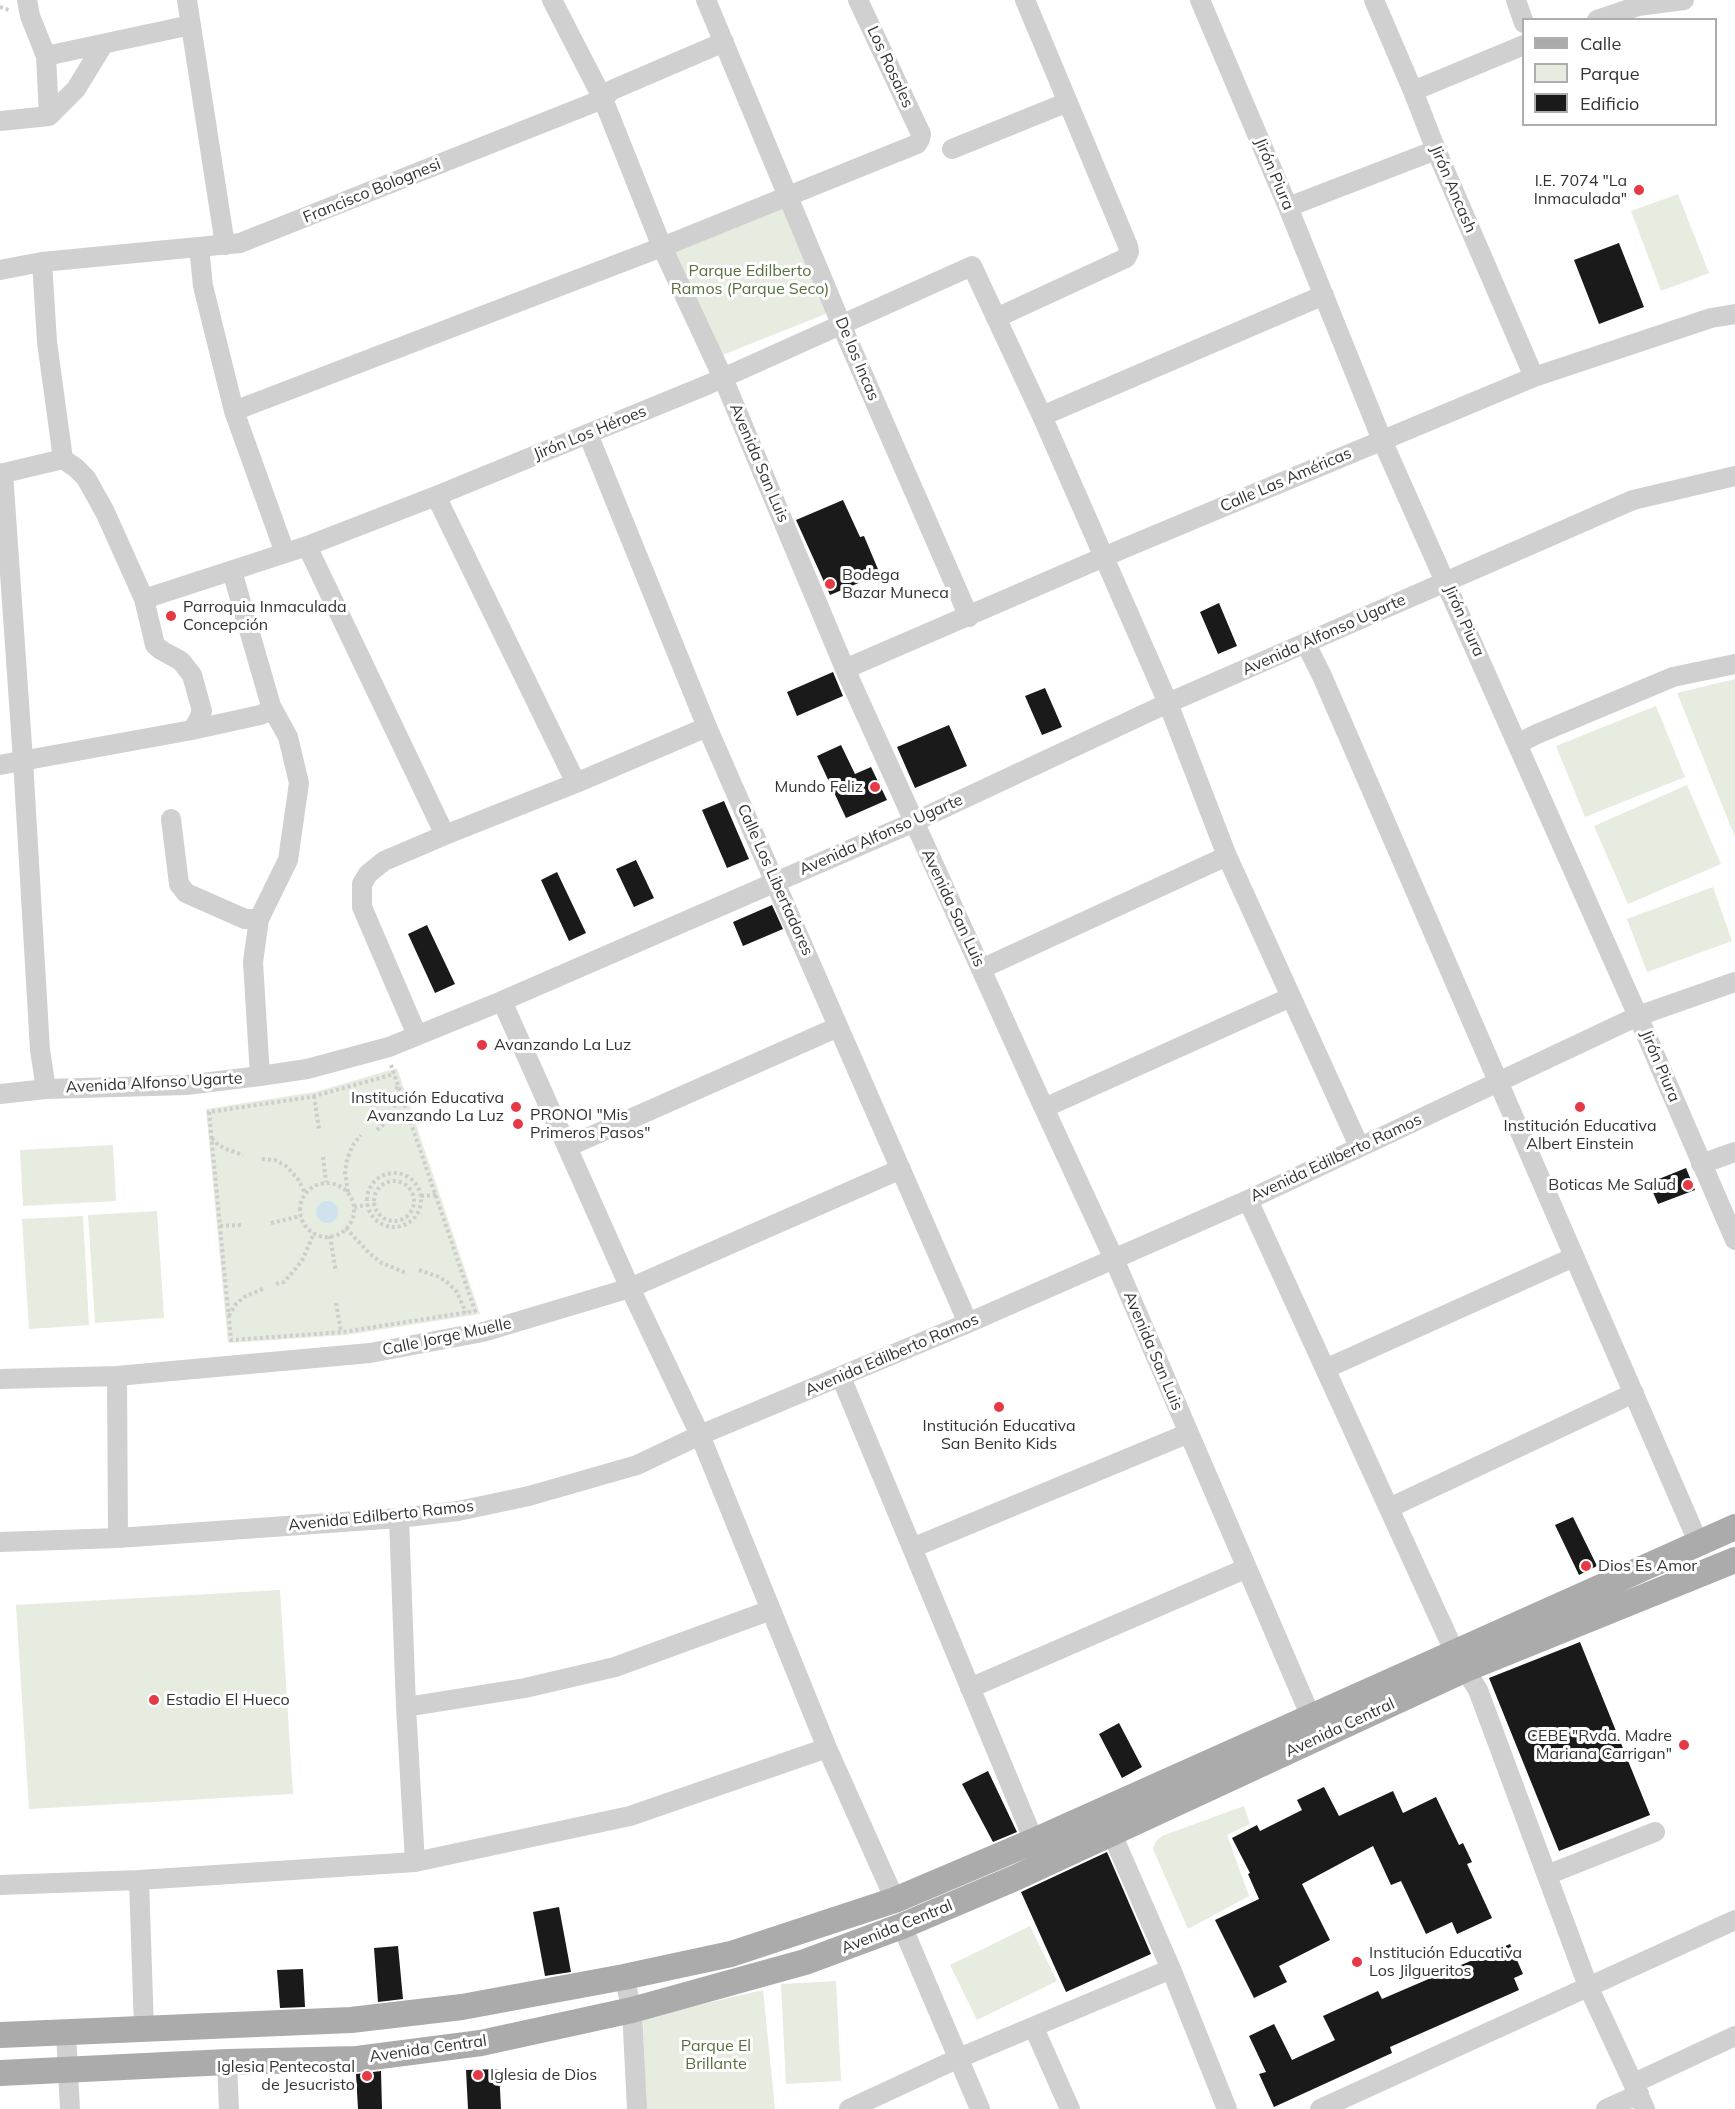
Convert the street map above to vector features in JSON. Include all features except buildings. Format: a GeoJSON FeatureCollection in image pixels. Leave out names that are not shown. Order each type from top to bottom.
{"type":"FeatureCollection","features":[{"type":"Feature","properties":{"kind":"main road","name":"Avenida Central"},"geometry":{"type":"LineString","coordinates":[[0,2073],[227,2062],[357,2059],[481,2043],[632,2010],[805,1962],[902,1926],[1112,1834],[1735,1527]]}},
{"type":"Feature","properties":{"kind":"main road","name":"Avenida Central"},"geometry":{"type":"LineString","coordinates":[[0,2035],[351,2020],[462,2007],[624,1977],[731,1954],[895,1900],[1311,1717],[1735,1560]]}},
{"type":"Feature","properties":{"kind":"street"},"geometry":{"type":"LineString","coordinates":[[27,0],[30,16],[46,56],[49,116]]}},
{"type":"Feature","properties":{"kind":"street"},"geometry":{"type":"LineString","coordinates":[[187,0],[225,245]]}},
{"type":"Feature","properties":{"kind":"street","name":"Avenida San Luis"},"geometry":{"type":"LineString","coordinates":[[552,0],[603,99],[662,247],[723,378],[845,669],[1114,1259],[1311,1717]]}},
{"type":"Feature","properties":{"kind":"street","name":"De los Incas"},"geometry":{"type":"LineString","coordinates":[[706,0],[842,324],[969,617]]}},
{"type":"Feature","properties":{"kind":"street","name":"Los Rosales"},"geometry":{"type":"LineString","coordinates":[[788,197],[917,144],[921,139],[921,134],[858,0]]}},
{"type":"Feature","properties":{"kind":"street"},"geometry":{"type":"LineString","coordinates":[[1025,0],[1129,252],[1126,258],[996,318],[1042,416],[1168,703],[1227,856],[1359,1146]]}},
{"type":"Feature","properties":{"kind":"street","name":"Jirón Piura"},"geometry":{"type":"LineString","coordinates":[[1200,0],[1288,207],[1382,440],[1735,1240]]}},
{"type":"Feature","properties":{"kind":"street","name":"Jirón Ancash"},"geometry":{"type":"LineString","coordinates":[[1374,0],[1534,377]]}},
{"type":"Feature","properties":{"kind":"street"},"geometry":{"type":"LineString","coordinates":[[1516,0],[1522,18]]}},
{"type":"Feature","properties":{"kind":"street"},"geometry":{"type":"LineString","coordinates":[[1602,18],[1636,3],[1684,0]]}},
{"type":"Feature","properties":{"kind":"street"},"geometry":{"type":"LineString","coordinates":[[46,56],[191,26]]}},
{"type":"Feature","properties":{"kind":"street","name":"Francisco Bolognesi"},"geometry":{"type":"LineString","coordinates":[[0,270],[42,262],[240,243],[603,99],[612,90],[724,42]]}},
{"type":"Feature","properties":{"kind":"street"},"geometry":{"type":"LineString","coordinates":[[0,122],[49,116],[76,89],[103,45]]}},
{"type":"Feature","properties":{"kind":"street"},"geometry":{"type":"LineString","coordinates":[[1413,91],[1522,46]]}},
{"type":"Feature","properties":{"kind":"street"},"geometry":{"type":"LineString","coordinates":[[952,149],[1068,102]]}},
{"type":"Feature","properties":{"kind":"street"},"geometry":{"type":"LineString","coordinates":[[1288,207],[1436,150]]}},
{"type":"Feature","properties":{"kind":"street"},"geometry":{"type":"LineString","coordinates":[[234,411],[788,197]]}},
{"type":"Feature","properties":{"kind":"street"},"geometry":{"type":"LineString","coordinates":[[199,247],[203,286],[234,411],[285,553]]}},
{"type":"Feature","properties":{"kind":"street"},"geometry":{"type":"LineString","coordinates":[[42,262],[47,342],[63,459],[81,472],[120,542],[144,599],[155,645],[181,661],[192,675],[202,711],[192,730]]}},
{"type":"Feature","properties":{"kind":"street","name":"Jirón Los Héroes"},"geometry":{"type":"LineString","coordinates":[[144,599],[307,546],[436,496],[723,378],[972,266],[996,318]]}},
{"type":"Feature","properties":{"kind":"street"},"geometry":{"type":"LineString","coordinates":[[1042,416],[1324,295]]}},
{"type":"Feature","properties":{"kind":"street","name":"Calle Las Américas"},"geometry":{"type":"LineString","coordinates":[[845,669],[1104,557],[1534,377],[1711,318],[1735,314]]}},
{"type":"Feature","properties":{"kind":"street","name":"Calle Los Libertadores"},"geometry":{"type":"LineString","coordinates":[[588,434],[707,727],[968,1323]]}},
{"type":"Feature","properties":{"kind":"street"},"geometry":{"type":"LineString","coordinates":[[46,1089],[40,1050],[23,760],[1,474],[63,459]]}},
{"type":"Feature","properties":{"kind":"street","name":"Avenida Alfonso Ugarte"},"geometry":{"type":"LineString","coordinates":[[0,1094],[46,1089],[186,1085],[307,1068],[389,1047],[502,1001],[914,822],[1168,703],[1633,500],[1735,476]]}},
{"type":"Feature","properties":{"kind":"street"},"geometry":{"type":"LineString","coordinates":[[436,496],[576,783]]}},
{"type":"Feature","properties":{"kind":"street"},"geometry":{"type":"LineString","coordinates":[[307,546],[445,835]]}},
{"type":"Feature","properties":{"kind":"street"},"geometry":{"type":"LineString","coordinates":[[232,570],[271,706],[288,737],[299,783],[288,860],[259,919],[253,962],[260,1076]]}},
{"type":"Feature","properties":{"kind":"street"},"geometry":{"type":"LineString","coordinates":[[1306,644],[1322,676],[1699,1544]]}},
{"type":"Feature","properties":{"kind":"street"},"geometry":{"type":"LineString","coordinates":[[1517,744],[1672,677],[1735,664]]}},
{"type":"Feature","properties":{"kind":"street"},"geometry":{"type":"LineString","coordinates":[[0,765],[192,730],[260,715],[267,712],[271,706]]}},
{"type":"Feature","properties":{"kind":"street"},"geometry":{"type":"LineString","coordinates":[[417,1035],[362,907],[362,884],[368,874],[384,861],[707,727]]}},
{"type":"Feature","properties":{"kind":"street"},"geometry":{"type":"LineString","coordinates":[[171,819],[179,885],[186,893],[245,919],[259,919]]}},
{"type":"Feature","properties":{"kind":"street"},"geometry":{"type":"LineString","coordinates":[[981,969],[1227,856]]}},
{"type":"Feature","properties":{"kind":"street","name":"Avenida Edilberto Ramos"},"geometry":{"type":"LineString","coordinates":[[0,1542],[117,1538],[399,1518],[458,1511],[529,1496],[637,1465],[700,1435],[968,1323],[1248,1200],[1638,1016],[1735,982]]}},
{"type":"Feature","properties":{"kind":"street"},"geometry":{"type":"LineString","coordinates":[[1044,1108],[1291,997]]}},
{"type":"Feature","properties":{"kind":"street"},"geometry":{"type":"LineString","coordinates":[[502,1001],[630,1288],[700,1435],[828,1748],[895,1900]]}},
{"type":"Feature","properties":{"kind":"street"},"geometry":{"type":"LineString","coordinates":[[567,1147],[838,1027]]}},
{"type":"Feature","properties":{"kind":"street"},"geometry":{"type":"LineString","coordinates":[[1701,1164],[1735,1152]]}},
{"type":"Feature","properties":{"kind":"street","name":"Calle Jorge Muelle"},"geometry":{"type":"LineString","coordinates":[[0,1378],[117,1376],[370,1353],[483,1332],[630,1288],[901,1169]]}},
{"type":"Feature","properties":{"kind":"street"},"geometry":{"type":"LineString","coordinates":[[1248,1200],[1460,1661],[1478,1690],[1588,1986],[1639,2095]]}},
{"type":"Feature","properties":{"kind":"street"},"geometry":{"type":"LineString","coordinates":[[1325,1369],[1574,1257]]}},
{"type":"Feature","properties":{"kind":"street"},"geometry":{"type":"LineString","coordinates":[[117,1376],[117,1538]]}},
{"type":"Feature","properties":{"kind":"street"},"geometry":{"type":"LineString","coordinates":[[841,1377],[1034,1840]]}},
{"type":"Feature","properties":{"kind":"street"},"geometry":{"type":"LineString","coordinates":[[1389,1508],[1634,1394]]}},
{"type":"Feature","properties":{"kind":"street"},"geometry":{"type":"LineString","coordinates":[[912,1548],[1189,1433]]}},
{"type":"Feature","properties":{"kind":"street"},"geometry":{"type":"LineString","coordinates":[[399,1518],[415,1862]]}},
{"type":"Feature","properties":{"kind":"street"},"geometry":{"type":"LineString","coordinates":[[970,1688],[1247,1568]]}},
{"type":"Feature","properties":{"kind":"street"},"geometry":{"type":"LineString","coordinates":[[406,1707],[525,1688],[615,1667],[771,1610]]}},
{"type":"Feature","properties":{"kind":"street"},"geometry":{"type":"LineString","coordinates":[[0,1885],[139,1880],[415,1862],[630,1816],[828,1748]]}},
{"type":"Feature","properties":{"kind":"street"},"geometry":{"type":"LineString","coordinates":[[1547,1875],[1655,1832]]}},
{"type":"Feature","properties":{"kind":"street"},"geometry":{"type":"LineString","coordinates":[[1112,1834],[1171,1969],[1227,2109]]}},
{"type":"Feature","properties":{"kind":"street"},"geometry":{"type":"LineString","coordinates":[[139,1880],[144,2028]]}},
{"type":"Feature","properties":{"kind":"street"},"geometry":{"type":"LineString","coordinates":[[1320,2109],[1735,1920]]}},
{"type":"Feature","properties":{"kind":"street"},"geometry":{"type":"LineString","coordinates":[[902,1926],[980,2109]]}},
{"type":"Feature","properties":{"kind":"street"},"geometry":{"type":"LineString","coordinates":[[849,2109],[959,2058],[1171,1969]]}},
{"type":"Feature","properties":{"kind":"street"},"geometry":{"type":"LineString","coordinates":[[624,1977],[632,2010],[638,2109]]}},
{"type":"Feature","properties":{"kind":"street"},"geometry":{"type":"LineString","coordinates":[[1035,2028],[1070,2109]]}},
{"type":"Feature","properties":{"kind":"street"},"geometry":{"type":"LineString","coordinates":[[66,2032],[70,2109]]}},
{"type":"Feature","properties":{"kind":"street"},"geometry":{"type":"LineString","coordinates":[[1606,2109],[1639,2095],[1735,2036]]}},
{"type":"Feature","properties":{"kind":"street"},"geometry":{"type":"LineString","coordinates":[[227,2062],[229,2109]]}},
{"type":"Feature","properties":{"kind":"path"},"geometry":{"type":"LineString","coordinates":[[394,1074],[475,1311],[341,1332],[231,1340],[209,1112],[315,1096],[394,1074]]}},
{"type":"Feature","properties":{"kind":"path"},"geometry":{"type":"LineString","coordinates":[[377,1130],[394,1113],[397,1082]]}},
{"type":"Feature","properties":{"kind":"path"},"geometry":{"type":"LineString","coordinates":[[315,1096],[319,1129]]}},
{"type":"Feature","properties":{"kind":"path"},"geometry":{"type":"LineString","coordinates":[[348,1192],[334,1183],[326,1182],[316,1185],[305,1194],[300,1207],[305,1225],[315,1233],[330,1236],[346,1228],[353,1218],[354,1207],[348,1192],[345,1173],[353,1144],[361,1135]]}},
{"type":"Feature","properties":{"kind":"path"},"geometry":{"type":"LineString","coordinates":[[212,1137],[218,1145],[243,1155]]}},
{"type":"Feature","properties":{"kind":"path"},"geometry":{"type":"LineString","coordinates":[[323,1157],[326,1182]]}},
{"type":"Feature","properties":{"kind":"path"},"geometry":{"type":"LineString","coordinates":[[262,1159],[275,1160],[286,1166],[298,1179],[305,1194]]}},
{"type":"Feature","properties":{"kind":"path"},"geometry":{"type":"LineString","coordinates":[[389,1173],[405,1175],[413,1180],[421,1196],[421,1205],[417,1214],[404,1226],[385,1226],[376,1221],[367,1205],[369,1188],[381,1176],[389,1173]]}},
{"type":"Feature","properties":{"kind":"path"},"geometry":{"type":"LineString","coordinates":[[397,1181],[408,1187],[414,1199],[411,1211],[394,1221],[382,1217],[375,1206],[374,1199],[379,1187],[384,1183],[397,1181]]}},
{"type":"Feature","properties":{"kind":"path"},"geometry":{"type":"LineString","coordinates":[[421,1196],[436,1195]]}},
{"type":"Feature","properties":{"kind":"path"},"geometry":{"type":"LineString","coordinates":[[354,1207],[367,1205]]}},
{"type":"Feature","properties":{"kind":"path"},"geometry":{"type":"LineString","coordinates":[[271,1223],[301,1216]]}},
{"type":"Feature","properties":{"kind":"path"},"geometry":{"type":"LineString","coordinates":[[220,1226],[243,1226]]}},
{"type":"Feature","properties":{"kind":"path"},"geometry":{"type":"LineString","coordinates":[[346,1228],[370,1254],[382,1263],[406,1273]]}},
{"type":"Feature","properties":{"kind":"path"},"geometry":{"type":"LineString","coordinates":[[276,1284],[284,1282],[295,1270],[308,1252],[315,1233]]}},
{"type":"Feature","properties":{"kind":"path"},"geometry":{"type":"LineString","coordinates":[[330,1236],[336,1272]]}},
{"type":"Feature","properties":{"kind":"path"},"geometry":{"type":"LineString","coordinates":[[419,1270],[429,1272],[447,1282],[457,1292],[466,1313]]}},
{"type":"Feature","properties":{"kind":"path"},"geometry":{"type":"LineString","coordinates":[[229,1316],[235,1305],[244,1297],[265,1288]]}},
{"type":"Feature","properties":{"kind":"path"},"geometry":{"type":"LineString","coordinates":[[336,1303],[341,1332]]}},
{"type":"Feature","properties":{"kind":"green space"},"geometry":{"type":"Polygon","coordinates":[[[1678,194],[1709,273],[1661,291],[1631,211],[1678,194]]]}},
{"type":"Feature","properties":{"kind":"green space","name":"Parque Edilberto Ramos (Parque Seco)"},"geometry":{"type":"Polygon","coordinates":[[[779,198],[828,313],[720,356],[671,247],[779,198]]]}},
{"type":"Feature","properties":{"kind":"green space"},"geometry":{"type":"Polygon","coordinates":[[[1735,679],[1735,837],[1677,693],[1735,679]]]}},
{"type":"Feature","properties":{"kind":"green space"},"geometry":{"type":"Polygon","coordinates":[[[1656,706],[1685,777],[1585,817],[1556,746],[1656,706]]]}},
{"type":"Feature","properties":{"kind":"green space"},"geometry":{"type":"Polygon","coordinates":[[[1687,785],[1721,864],[1628,904],[1594,826],[1687,785]]]}},
{"type":"Feature","properties":{"kind":"green space"},"geometry":{"type":"Polygon","coordinates":[[[1713,887],[1732,941],[1647,972],[1627,919],[1713,887]]]}},
{"type":"Feature","properties":{"kind":"green space"},"geometry":{"type":"Polygon","coordinates":[[[397,1068],[480,1314],[346,1335],[228,1343],[206,1109],[315,1092],[397,1068]]]}},
{"type":"Feature","properties":{"kind":"green space"},"geometry":{"type":"Polygon","coordinates":[[[113,1145],[116,1201],[23,1206],[20,1150],[113,1145]]]}},
{"type":"Feature","properties":{"kind":"green space"},"geometry":{"type":"Polygon","coordinates":[[[157,1211],[164,1318],[95,1323],[88,1215],[157,1211]]]}},
{"type":"Feature","properties":{"kind":"green space"},"geometry":{"type":"Polygon","coordinates":[[[83,1216],[89,1325],[29,1329],[22,1219],[83,1216]]]}},
{"type":"Feature","properties":{"kind":"green space","name":"Estadio El Hueco"},"geometry":{"type":"Polygon","coordinates":[[[280,1590],[293,1794],[29,1809],[16,1605],[280,1590]]]}},
{"type":"Feature","properties":{"kind":"green space"},"geometry":{"type":"Polygon","coordinates":[[[1244,1806],[1250,1824],[1227,1835],[1249,1896],[1188,1929],[1153,1849],[1156,1841],[1162,1836],[1244,1806]]]}},
{"type":"Feature","properties":{"kind":"green space"},"geometry":{"type":"Polygon","coordinates":[[[1030,1926],[1057,1981],[977,2020],[950,1965],[1030,1926]]]}},
{"type":"Feature","properties":{"kind":"green space"},"geometry":{"type":"Polygon","coordinates":[[[836,1981],[841,2081],[786,2084],[781,1984],[836,1981]]]}},
{"type":"Feature","properties":{"kind":"green space","name":"Parque El Brillante"},"geometry":{"type":"Polygon","coordinates":[[[763,1990],[775,2109],[646,2109],[643,2018],[763,1990]]]}},
{"type":"Feature","properties":{"kind":"water"},"geometry":{"type":"Polygon","coordinates":[[[327,1201],[335,1204],[338,1212],[335,1220],[327,1223],[319,1220],[316,1212],[319,1204],[327,1201]]]}},
{"type":"Feature","properties":{"kind":"place","name":"I.E. 7074 \"La Inmaculada\""},"geometry":{"type":"Point","coordinates":[1639,190]}},
{"type":"Feature","properties":{"kind":"place","name":"Bodega Bazar Muneca"},"geometry":{"type":"Point","coordinates":[830,584]}},
{"type":"Feature","properties":{"kind":"place","name":"Parroquia Inmaculada Concepción"},"geometry":{"type":"Point","coordinates":[171,616]}},
{"type":"Feature","properties":{"kind":"place","name":"Mundo Feliz"},"geometry":{"type":"Point","coordinates":[875,787]}},
{"type":"Feature","properties":{"kind":"place","name":"Avanzando La Luz"},"geometry":{"type":"Point","coordinates":[482,1045]}},
{"type":"Feature","properties":{"kind":"place","name":"Institución Educativa Avanzando La Luz"},"geometry":{"type":"Point","coordinates":[516,1107]}},
{"type":"Feature","properties":{"kind":"place","name":"Institución Educativa Albert Einstein"},"geometry":{"type":"Point","coordinates":[1580,1107]}},
{"type":"Feature","properties":{"kind":"place","name":"PRONOI \"Mis Primeros Pasos\""},"geometry":{"type":"Point","coordinates":[518,1124]}},
{"type":"Feature","properties":{"kind":"place","name":"Boticas Me Salud"},"geometry":{"type":"Point","coordinates":[1688,1185]}},
{"type":"Feature","properties":{"kind":"place","name":"Institución Educativa San Benito Kids"},"geometry":{"type":"Point","coordinates":[999,1407]}},
{"type":"Feature","properties":{"kind":"place","name":"Dios Es Amor"},"geometry":{"type":"Point","coordinates":[1586,1566]}},
{"type":"Feature","properties":{"kind":"place","name":"Estadio El Hueco"},"geometry":{"type":"Point","coordinates":[154,1700]}},
{"type":"Feature","properties":{"kind":"place","name":"CEBE \"Rvda. Madre Mariana Carrigan\""},"geometry":{"type":"Point","coordinates":[1684,1745]}},
{"type":"Feature","properties":{"kind":"place","name":"Institución Educativa Los Jilgueritos"},"geometry":{"type":"Point","coordinates":[1357,1962]}},
{"type":"Feature","properties":{"kind":"place","name":"Iglesia de Dios"},"geometry":{"type":"Point","coordinates":[478,2075]}},
{"type":"Feature","properties":{"kind":"place","name":"Iglesia Pentecostal de Jesucristo"},"geometry":{"type":"Point","coordinates":[367,2076]}}]}
